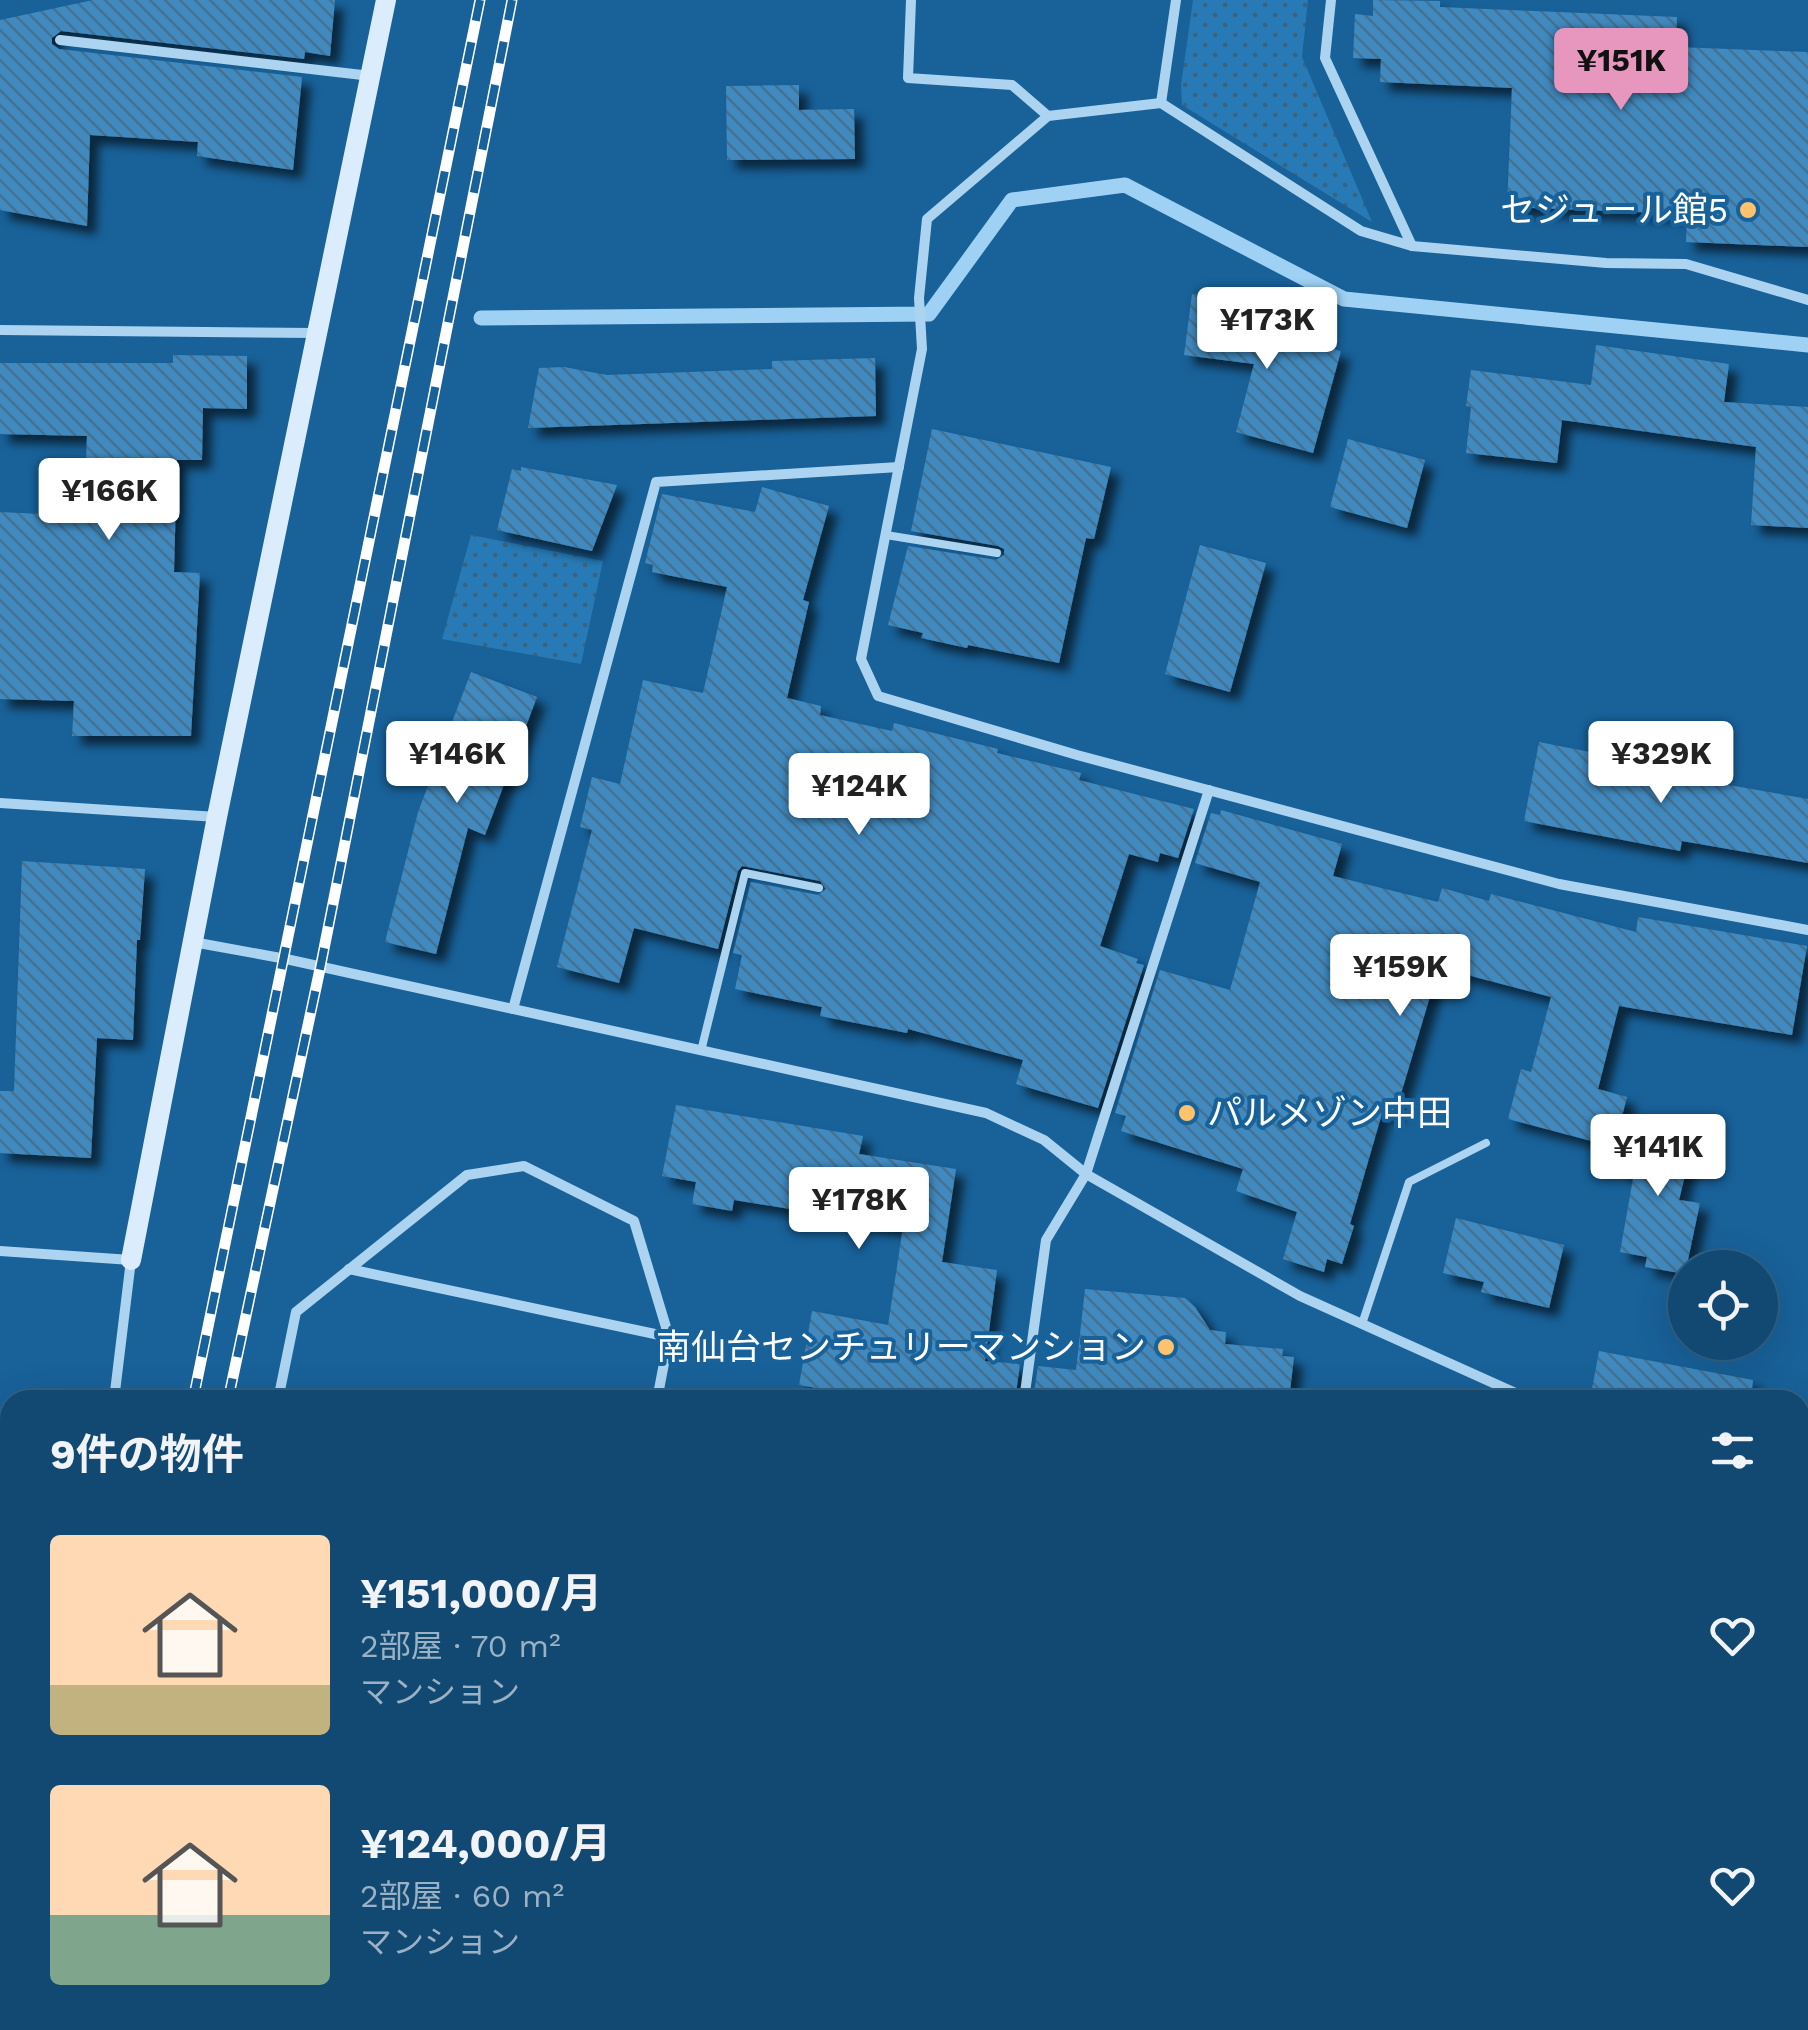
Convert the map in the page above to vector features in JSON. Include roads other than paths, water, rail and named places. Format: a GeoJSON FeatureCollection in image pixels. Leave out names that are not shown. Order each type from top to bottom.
{"type":"FeatureCollection","features":[{"type":"Feature","properties":{"kind":"street"},"geometry":{"type":"LineString","coordinates":[[115,1390],[131,1260],[217,817],[386,0]]}},
{"type":"Feature","properties":{"kind":"street"},"geometry":{"type":"LineString","coordinates":[[911,0],[908,78],[1012,85],[1048,116]]}},
{"type":"Feature","properties":{"kind":"street"},"geometry":{"type":"LineString","coordinates":[[1161,103],[1176,0]]}},
{"type":"Feature","properties":{"kind":"street"},"geometry":{"type":"LineString","coordinates":[[1331,0],[1325,58],[1412,246]]}},
{"type":"Feature","properties":{"kind":"street"},"geometry":{"type":"LineString","coordinates":[[60,40],[370,76]]}},
{"type":"Feature","properties":{"kind":"street"},"geometry":{"type":"LineString","coordinates":[[1808,300],[1686,264],[1606,263],[1412,246],[1361,231],[1161,103],[1048,116],[927,219],[919,298],[922,348],[861,659],[878,696],[1559,884],[1808,930]]}},
{"type":"Feature","properties":{"kind":"street"},"geometry":{"type":"LineString","coordinates":[[0,330],[317,333]]}},
{"type":"Feature","properties":{"kind":"street"},"geometry":{"type":"LineString","coordinates":[[513,1009],[656,482],[899,467]]}},
{"type":"Feature","properties":{"kind":"street"},"geometry":{"type":"LineString","coordinates":[[1025,1390],[1046,1240],[1086,1174],[1209,790]]}},
{"type":"Feature","properties":{"kind":"street"},"geometry":{"type":"LineString","coordinates":[[0,803],[217,817]]}},
{"type":"Feature","properties":{"kind":"street"},"geometry":{"type":"LineString","coordinates":[[193,942],[986,1113],[1044,1140],[1086,1174],[1300,1296],[1509,1390]]}},
{"type":"Feature","properties":{"kind":"street"},"geometry":{"type":"LineString","coordinates":[[280,1390],[296,1312],[467,1175],[524,1166],[634,1221],[669,1337],[659,1390]]}},
{"type":"Feature","properties":{"kind":"street"},"geometry":{"type":"LineString","coordinates":[[0,1251],[131,1260]]}},
{"type":"Feature","properties":{"kind":"street"},"geometry":{"type":"LineString","coordinates":[[350,1269],[669,1337]]}},
{"type":"Feature","properties":{"kind":"lane"},"geometry":{"type":"LineString","coordinates":[[886,535],[996,553]]}},
{"type":"Feature","properties":{"kind":"lane"},"geometry":{"type":"LineString","coordinates":[[701,1051],[745,873],[819,888]]}},
{"type":"Feature","properties":{"kind":"lane"},"geometry":{"type":"LineString","coordinates":[[1362,1324],[1409,1182],[1486,1143]]}},
{"type":"Feature","properties":{"kind":"waterway"},"geometry":{"type":"LineString","coordinates":[[481,318],[929,314],[1012,200],[1125,185],[1344,299],[1808,345]]}},
{"type":"Feature","properties":{"kind":"railway"},"geometry":{"type":"LineString","coordinates":[[195,1390],[480,0]]}},
{"type":"Feature","properties":{"kind":"railway"},"geometry":{"type":"LineString","coordinates":[[230,1390],[320,969],[512,0]]}},
{"type":"Feature","properties":{"kind":"place","name":"セジュール館5"},"geometry":{"type":"Point","coordinates":[1748,210]}},
{"type":"Feature","properties":{"kind":"place","name":"パルメゾン中田"},"geometry":{"type":"Point","coordinates":[1187,1113]}},
{"type":"Feature","properties":{"kind":"place","name":"南仙台センチュリーマンション"},"geometry":{"type":"Point","coordinates":[1166,1347]}}]}
